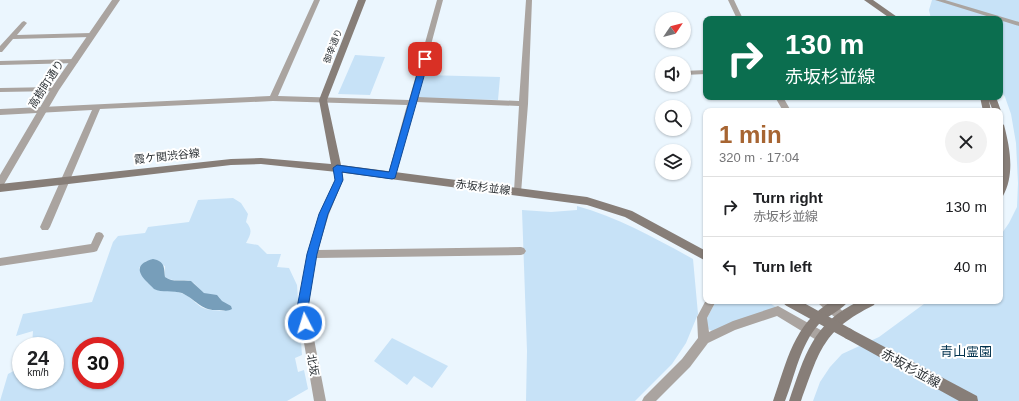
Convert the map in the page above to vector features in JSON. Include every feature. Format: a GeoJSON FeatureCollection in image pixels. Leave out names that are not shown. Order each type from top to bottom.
{"type":"FeatureCollection","features":[{"type":"Feature","properties":{"kind":"main road","name":"御幸通り"},"geometry":{"type":"LineString","coordinates":[[323,100],[362,0]]}},
{"type":"Feature","properties":{"kind":"main road"},"geometry":{"type":"LineString","coordinates":[[868,0],[892,16]]}},
{"type":"Feature","properties":{"kind":"main road"},"geometry":{"type":"LineString","coordinates":[[876,0],[900,16]]}},
{"type":"Feature","properties":{"kind":"main road"},"geometry":{"type":"LineString","coordinates":[[323,100],[337,168]]}},
{"type":"Feature","properties":{"kind":"main road"},"geometry":{"type":"LineString","coordinates":[[1003,140],[1006,167],[1003,180]]}},
{"type":"Feature","properties":{"kind":"main road","name":"霞ケ関渋谷線"},"geometry":{"type":"LineString","coordinates":[[0,188],[237,161],[287,162],[337,168]]}},
{"type":"Feature","properties":{"kind":"main road","name":"赤坂杉並線"},"geometry":{"type":"LineString","coordinates":[[337,168],[582,200],[628,214],[703,254]]}},
{"type":"Feature","properties":{"kind":"main road","name":"赤坂杉並線"},"geometry":{"type":"LineString","coordinates":[[794,304],[972,401]]}},
{"type":"Feature","properties":{"kind":"main road"},"geometry":{"type":"LineString","coordinates":[[779,401],[807,328],[827,304]]}},
{"type":"Feature","properties":{"kind":"main road"},"geometry":{"type":"LineString","coordinates":[[795,401],[807,366],[822,337],[830,326],[842,316],[864,304]]}},
{"type":"Feature","properties":{"kind":"street","name":"高樹町通り"},"geometry":{"type":"LineString","coordinates":[[0,183],[55,89],[116,0]]}},
{"type":"Feature","properties":{"kind":"street"},"geometry":{"type":"LineString","coordinates":[[273,98],[317,0]]}},
{"type":"Feature","properties":{"kind":"street"},"geometry":{"type":"LineString","coordinates":[[392,175],[414,101],[440,0]]}},
{"type":"Feature","properties":{"kind":"street"},"geometry":{"type":"LineString","coordinates":[[518,191],[529,0]]}},
{"type":"Feature","properties":{"kind":"street"},"geometry":{"type":"LineString","coordinates":[[731,0],[739,16]]}},
{"type":"Feature","properties":{"kind":"street"},"geometry":{"type":"LineString","coordinates":[[938,0],[992,16]]}},
{"type":"Feature","properties":{"kind":"street"},"geometry":{"type":"LineString","coordinates":[[1003,19],[1019,24]]}},
{"type":"Feature","properties":{"kind":"street"},"geometry":{"type":"LineString","coordinates":[[0,50],[24,23]]}},
{"type":"Feature","properties":{"kind":"street"},"geometry":{"type":"LineString","coordinates":[[12,37],[92,35]]}},
{"type":"Feature","properties":{"kind":"street"},"geometry":{"type":"LineString","coordinates":[[0,63],[74,61]]}},
{"type":"Feature","properties":{"kind":"street"},"geometry":{"type":"LineString","coordinates":[[691,73],[703,72]]}},
{"type":"Feature","properties":{"kind":"street"},"geometry":{"type":"LineString","coordinates":[[0,90],[55,89]]}},
{"type":"Feature","properties":{"kind":"street"},"geometry":{"type":"LineString","coordinates":[[0,112],[273,98],[524,104]]}},
{"type":"Feature","properties":{"kind":"street"},"geometry":{"type":"LineString","coordinates":[[44,226],[97,108]]}},
{"type":"Feature","properties":{"kind":"street","name":"北坂"},"geometry":{"type":"LineString","coordinates":[[320,401],[303,308],[312,254],[324,214],[339,180],[337,168]]}},
{"type":"Feature","properties":{"kind":"street"},"geometry":{"type":"LineString","coordinates":[[0,262],[94,248],[99,236]]}},
{"type":"Feature","properties":{"kind":"street"},"geometry":{"type":"LineString","coordinates":[[312,254],[521,251]]}},
{"type":"Feature","properties":{"kind":"street"},"geometry":{"type":"LineString","coordinates":[[704,339],[702,317],[709,304]]}},
{"type":"Feature","properties":{"kind":"street"},"geometry":{"type":"LineString","coordinates":[[827,304],[842,316]]}},
{"type":"Feature","properties":{"kind":"street"},"geometry":{"type":"LineString","coordinates":[[648,401],[686,363],[704,339],[733,326],[778,311],[822,337]]}},
{"type":"Feature","properties":{"kind":"green space","name":"青山霊園"},"geometry":{"type":"Polygon","coordinates":[[[932,0],[1019,0],[1019,401],[813,401],[820,382],[830,367],[842,354],[879,337],[924,304],[1003,304],[1003,232],[1017,207],[1018,183],[1016,143],[1011,114],[1003,94],[1003,16],[930,16],[929,10],[932,0]]]}},
{"type":"Feature","properties":{"kind":"green space"},"geometry":{"type":"Polygon","coordinates":[[[355,55],[385,57],[370,95],[338,94],[355,55]]]}},
{"type":"Feature","properties":{"kind":"green space"},"geometry":{"type":"Polygon","coordinates":[[[425,75],[500,77],[498,100],[418,98],[425,75]]]}},
{"type":"Feature","properties":{"kind":"green space"},"geometry":{"type":"Polygon","coordinates":[[[233,198],[241,203],[248,214],[246,222],[250,230],[250,235],[246,243],[258,245],[267,254],[281,254],[277,267],[289,268],[297,285],[302,355],[295,358],[298,372],[304,370],[308,389],[287,401],[0,401],[8,374],[12,372],[12,389],[64,389],[64,337],[33,337],[33,331],[16,336],[23,314],[92,302],[113,242],[118,236],[145,233],[148,227],[189,222],[198,200],[233,198]],[[146,261],[139,268],[143,277],[151,286],[184,294],[201,307],[210,310],[225,311],[219,297],[204,293],[190,281],[174,280],[165,277],[165,266],[146,261]]]}},
{"type":"Feature","properties":{"kind":"green space"},"geometry":{"type":"Polygon","coordinates":[[[577,206],[608,216],[651,236],[693,259],[698,314],[686,343],[672,364],[635,401],[526,401],[527,351],[522,210],[551,212],[577,210],[577,206]]]}},
{"type":"Feature","properties":{"kind":"green space"},"geometry":{"type":"Polygon","coordinates":[[[714,304],[771,304],[778,308],[714,332],[708,329],[706,320],[714,304]]]}},
{"type":"Feature","properties":{"kind":"green space"},"geometry":{"type":"Polygon","coordinates":[[[392,338],[448,366],[432,388],[414,376],[407,385],[374,361],[392,338]]]}},
{"type":"Feature","properties":{"kind":"shaded area"},"geometry":{"type":"Polygon","coordinates":[[[153,259],[162,263],[165,277],[168,279],[191,281],[204,293],[217,295],[222,301],[231,306],[232,309],[225,311],[207,309],[182,293],[154,289],[143,278],[140,271],[141,265],[153,259]]]}},
{"type":"Feature","properties":{"kind":"route"},"geometry":{"type":"LineString","coordinates":[[305,323],[303,308],[312,254],[324,214],[339,180],[337,168],[392,175],[425,59]]}}]}
